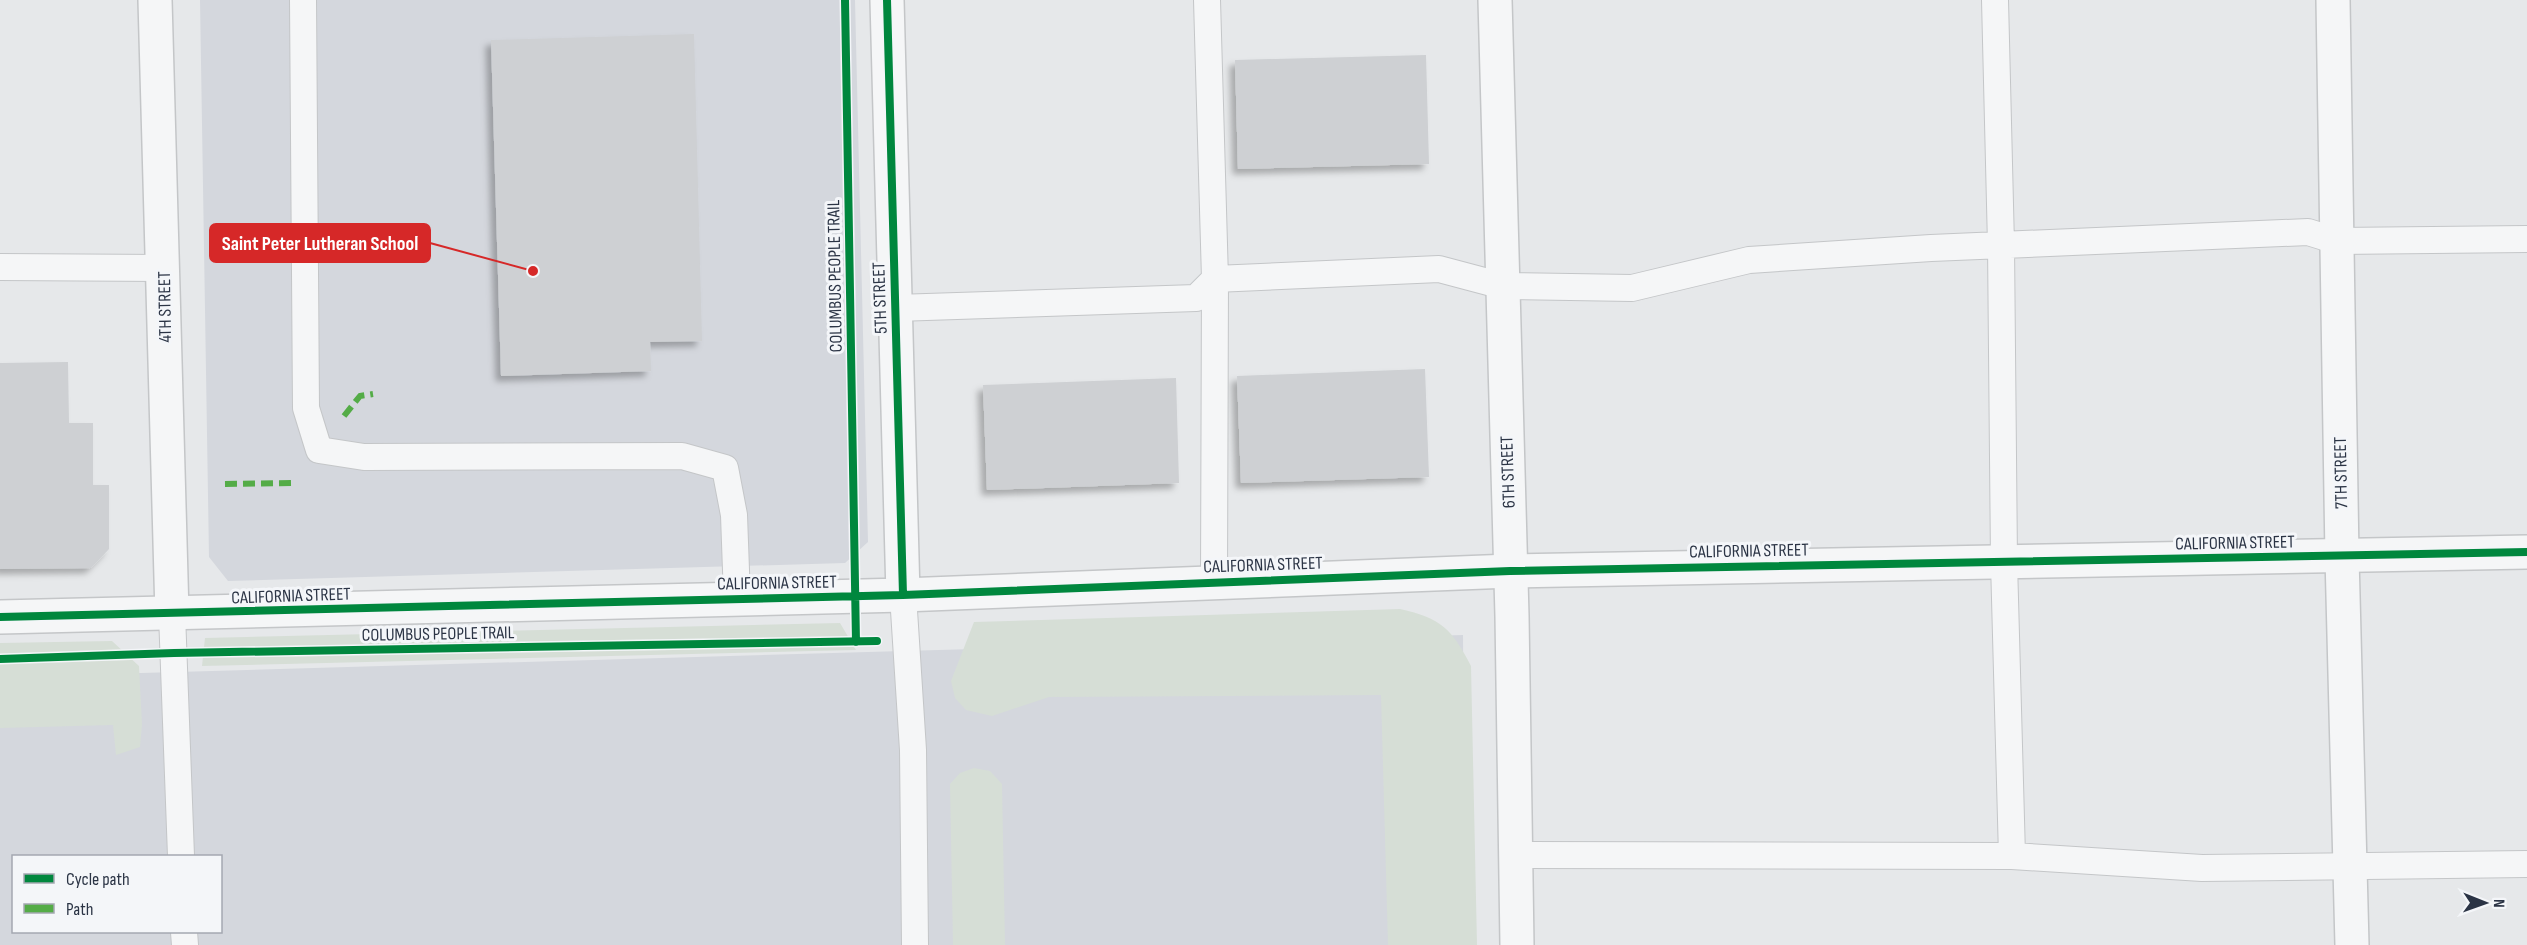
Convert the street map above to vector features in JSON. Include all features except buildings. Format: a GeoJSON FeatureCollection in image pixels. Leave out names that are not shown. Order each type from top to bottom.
{"type":"FeatureCollection","features":[{"type":"Feature","properties":{"kind":"street","name":"4TH STREET"},"geometry":{"type":"LineString","coordinates":[[155,0],[172,614]]}},
{"type":"Feature","properties":{"kind":"street","name":"5TH STREET"},"geometry":{"type":"LineString","coordinates":[[887,0],[903,595]]}},
{"type":"Feature","properties":{"kind":"street","name":"6TH STREET"},"geometry":{"type":"LineString","coordinates":[[1495,0],[1517,945]]}},
{"type":"Feature","properties":{"kind":"street","name":"7TH STREET"},"geometry":{"type":"LineString","coordinates":[[2333,0],[2342,556],[2352,945]]}},
{"type":"Feature","properties":{"kind":"street","name":"CALIFORNIA STREET"},"geometry":{"type":"LineString","coordinates":[[0,617],[903,595],[1510,571],[2527,552]]}},
{"type":"Feature","properties":{"kind":"lane"},"geometry":{"type":"LineString","coordinates":[[303,0],[306,408],[319,450],[364,457],[682,456],[725,468],[734,515],[737,598]]}},
{"type":"Feature","properties":{"kind":"lane"},"geometry":{"type":"LineString","coordinates":[[1207,0],[1215,279],[1214,582]]}},
{"type":"Feature","properties":{"kind":"lane"},"geometry":{"type":"LineString","coordinates":[[1995,0],[2001,244],[2004,562],[2012,856]]}},
{"type":"Feature","properties":{"kind":"lane"},"geometry":{"type":"LineString","coordinates":[[896,308],[1196,298],[1215,279],[1439,269],[1503,286],[1632,288],[1749,260],[2001,244],[2308,232],[2337,241],[2527,238]]}},
{"type":"Feature","properties":{"kind":"lane"},"geometry":{"type":"LineString","coordinates":[[0,267],[164,268]]}},
{"type":"Feature","properties":{"kind":"lane"},"geometry":{"type":"LineString","coordinates":[[903,595],[913,750],[915,945]]}},
{"type":"Feature","properties":{"kind":"lane"},"geometry":{"type":"LineString","coordinates":[[172,614],[182,855]]}},
{"type":"Feature","properties":{"kind":"lane"},"geometry":{"type":"LineString","coordinates":[[1515,855],[2012,856],[2202,868],[2527,864]]}},
{"type":"Feature","properties":{"kind":"shaded area"},"geometry":{"type":"Polygon","coordinates":[[[200,0],[855,0],[868,542],[845,563],[228,581],[209,557],[200,0]]]}},
{"type":"Feature","properties":{"kind":"shaded area"},"geometry":{"type":"Polygon","coordinates":[[[1400,609],[1426,616],[1444,627],[1458,643],[1471,666],[1477,945],[1388,945],[1381,695],[1049,697],[992,716],[966,710],[955,698],[951,681],[974,622],[1400,609]]]}},
{"type":"Feature","properties":{"kind":"shaded area"},"geometry":{"type":"Polygon","coordinates":[[[840,623],[856,650],[202,666],[205,638],[840,623]]]}},
{"type":"Feature","properties":{"kind":"shaded area"},"geometry":{"type":"Polygon","coordinates":[[[1463,635],[1465,945],[0,945],[0,677],[1463,635]]]}},
{"type":"Feature","properties":{"kind":"shaded area"},"geometry":{"type":"Polygon","coordinates":[[[112,641],[139,666],[142,724],[140,747],[116,755],[113,725],[0,728],[0,643],[112,641]]]}},
{"type":"Feature","properties":{"kind":"shaded area"},"geometry":{"type":"Polygon","coordinates":[[[974,768],[990,771],[1002,784],[1005,945],[953,945],[950,784],[960,773],[974,768]]]}},
{"type":"Feature","properties":{"kind":"marked path"},"geometry":{"type":"LineString","coordinates":[[344,416],[360,396],[373,394]]}},
{"type":"Feature","properties":{"kind":"marked path"},"geometry":{"type":"LineString","coordinates":[[225,484],[294,483]]}},
{"type":"Feature","properties":{"kind":"cycle path","name":"COLUMBUS PEOPLE TRAIL"},"geometry":{"type":"LineString","coordinates":[[845,0],[856,642]]}},
{"type":"Feature","properties":{"kind":"cycle path"},"geometry":{"type":"LineString","coordinates":[[887,0],[903,595]]}},
{"type":"Feature","properties":{"kind":"cycle path"},"geometry":{"type":"LineString","coordinates":[[0,617],[903,595],[1510,571],[2527,552]]}},
{"type":"Feature","properties":{"kind":"cycle path","name":"COLUMBUS PEOPLE TRAIL"},"geometry":{"type":"LineString","coordinates":[[0,659],[174,653],[877,641]]}},
{"type":"Feature","properties":{"kind":"place","name":"Saint Peter Lutheran School"},"geometry":{"type":"Point","coordinates":[533,271]}}]}
